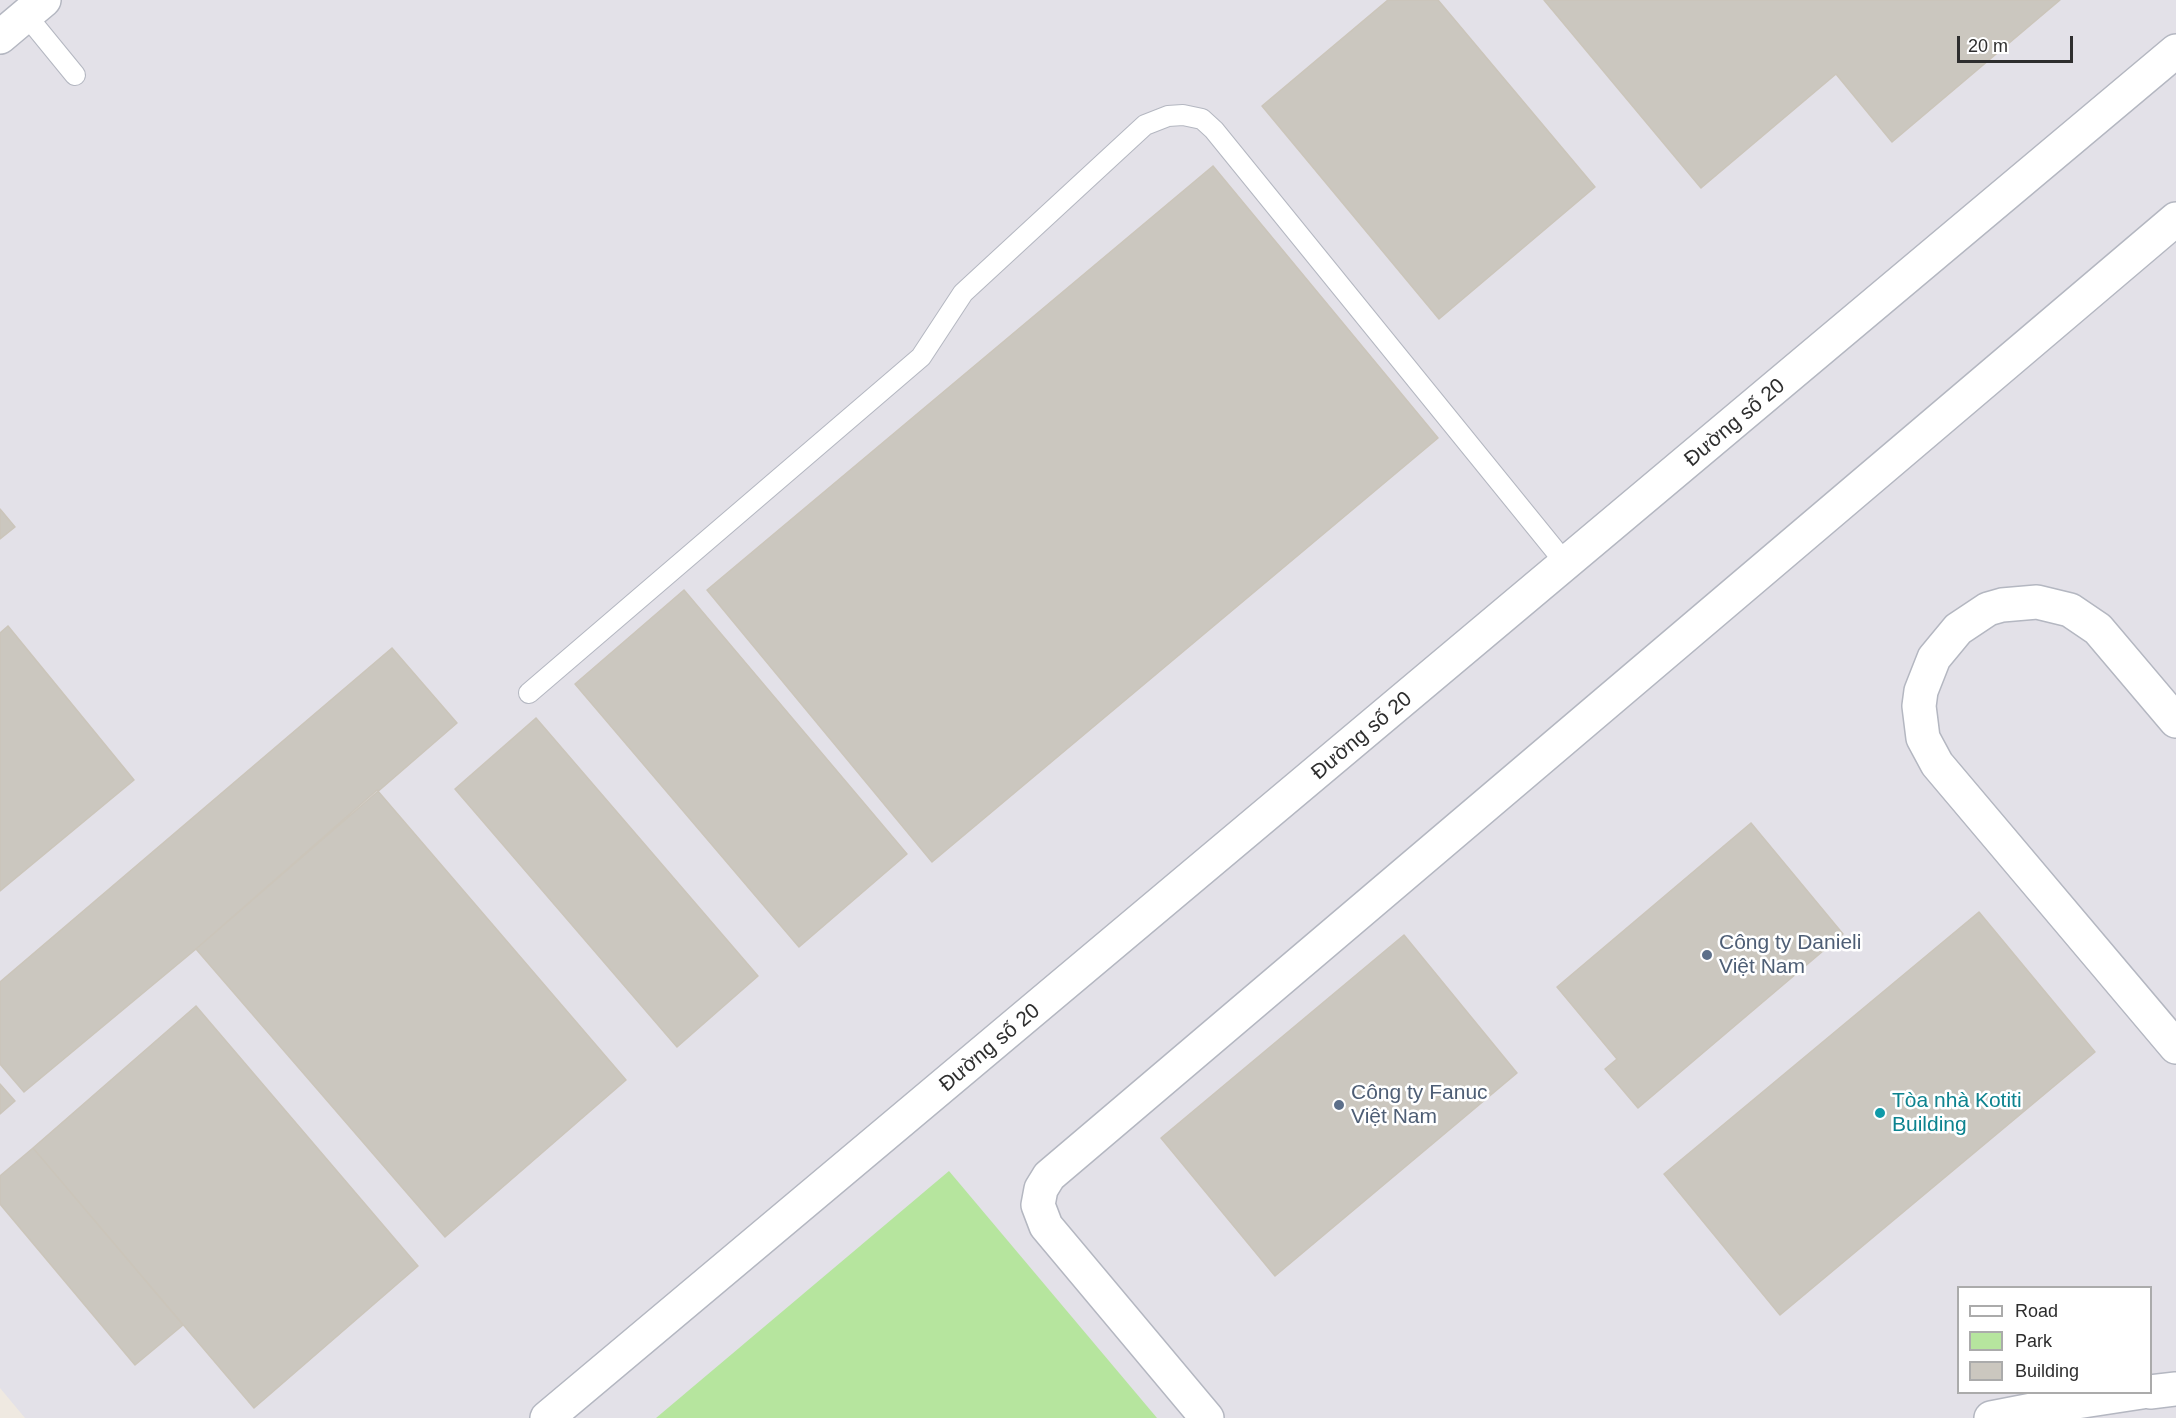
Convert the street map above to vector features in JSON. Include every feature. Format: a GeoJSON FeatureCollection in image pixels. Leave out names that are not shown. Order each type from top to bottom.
{"type":"FeatureCollection","features":[{"type":"Feature","properties":{"kind":"street"},"geometry":{"type":"LineString","coordinates":[[0,37],[35,8]]}},
{"type":"Feature","properties":{"kind":"street","name":"Đường số 20"},"geometry":{"type":"LineString","coordinates":[[547,1418],[1567,565],[2176,51]]}},
{"type":"Feature","properties":{"kind":"street"},"geometry":{"type":"LineString","coordinates":[[1207,1418],[1046,1226],[1038,1205],[1039,1197],[1049,1176],[2176,219]]}},
{"type":"Feature","properties":{"kind":"street"},"geometry":{"type":"LineString","coordinates":[[2176,721],[2098,629],[2070,610],[2037,602],[2002,604],[1988,609],[1958,629],[1934,658],[1924,683],[1919,706],[1923,738],[1937,764],[2176,1047]]}},
{"type":"Feature","properties":{"kind":"street"},"geometry":{"type":"LineString","coordinates":[[2152,1392],[2176,1389]]}},
{"type":"Feature","properties":{"kind":"street"},"geometry":{"type":"LineString","coordinates":[[1992,1418],[2129,1394]]}},
{"type":"Feature","properties":{"kind":"lane"},"geometry":{"type":"LineString","coordinates":[[35,8],[75,75]]}},
{"type":"Feature","properties":{"kind":"lane"},"geometry":{"type":"LineString","coordinates":[[529,693],[921,357],[963,293],[1145,125],[1168,116],[1183,115],[1202,119],[1215,130],[1567,565]]}},
{"type":"Feature","properties":{"kind":"shaded area"},"geometry":{"type":"Polygon","coordinates":[[[0,0],[2176,0],[2176,1418],[25,1418],[0,1388],[0,0]]]}},
{"type":"Feature","properties":{"kind":"green space"},"geometry":{"type":"Polygon","coordinates":[[[949,1171],[1157,1418],[656,1418],[949,1171]]]}},
{"type":"Feature","properties":{"kind":"building"},"geometry":{"type":"Polygon","coordinates":[[[1388,0],[1438,0],[1595,187],[1439,319],[1262,106],[1388,0]]]}},
{"type":"Feature","properties":{"kind":"building"},"geometry":{"type":"Polygon","coordinates":[[[1544,0],[2060,0],[1892,142],[1836,74],[1701,188],[1544,0]]]}},
{"type":"Feature","properties":{"kind":"building"},"geometry":{"type":"Polygon","coordinates":[[[1213,166],[1438,438],[932,862],[707,590],[1213,166]]]}},
{"type":"Feature","properties":{"kind":"building"},"geometry":{"type":"Polygon","coordinates":[[[0,509],[15,527],[0,539],[0,509]]]}},
{"type":"Feature","properties":{"kind":"building"},"geometry":{"type":"Polygon","coordinates":[[[684,590],[907,854],[799,947],[575,684],[684,590]]]}},
{"type":"Feature","properties":{"kind":"building"},"geometry":{"type":"Polygon","coordinates":[[[8,626],[134,780],[0,891],[0,633],[8,626]]]}},
{"type":"Feature","properties":{"kind":"building"},"geometry":{"type":"Polygon","coordinates":[[[392,648],[457,723],[196,949],[24,1092],[0,1064],[0,982],[392,648]]]}},
{"type":"Feature","properties":{"kind":"building"},"geometry":{"type":"Polygon","coordinates":[[[536,718],[758,976],[677,1047],[455,789],[536,718]]]}},
{"type":"Feature","properties":{"kind":"building"},"geometry":{"type":"Polygon","coordinates":[[[377,790],[626,1080],[445,1237],[196,949],[377,790]]]}},
{"type":"Feature","properties":{"kind":"building","name":"Công ty Danieli Việt Nam"},"geometry":{"type":"Polygon","coordinates":[[[1751,823],[1843,934],[1638,1108],[1605,1069],[1617,1059],[1557,987],[1751,823]]]}},
{"type":"Feature","properties":{"kind":"building","name":"Tòa nhà Kotiti Building"},"geometry":{"type":"Polygon","coordinates":[[[1979,912],[2095,1052],[1780,1315],[1664,1174],[1979,912]]]}},
{"type":"Feature","properties":{"kind":"building","name":"Công ty Fanuc Việt Nam"},"geometry":{"type":"Polygon","coordinates":[[[1404,935],[1517,1073],[1275,1276],[1161,1138],[1404,935]]]}},
{"type":"Feature","properties":{"kind":"building"},"geometry":{"type":"Polygon","coordinates":[[[196,1006],[418,1266],[254,1408],[33,1148],[196,1006]]]}},
{"type":"Feature","properties":{"kind":"building"},"geometry":{"type":"Polygon","coordinates":[[[0,1084],[15,1101],[0,1114],[0,1084]]]}},
{"type":"Feature","properties":{"kind":"building"},"geometry":{"type":"Polygon","coordinates":[[[33,1148],[183,1325],[135,1365],[0,1204],[0,1176],[33,1148]]]}},
{"type":"Feature","properties":{"kind":"place","name":"Công ty Danieli Việt Nam"},"geometry":{"type":"Point","coordinates":[1707,955]}},
{"type":"Feature","properties":{"kind":"place","name":"Công ty Fanuc Việt Nam"},"geometry":{"type":"Point","coordinates":[1339,1105]}},
{"type":"Feature","properties":{"kind":"place","name":"Tòa nhà Kotiti Building"},"geometry":{"type":"Point","coordinates":[1880,1113]}}]}
